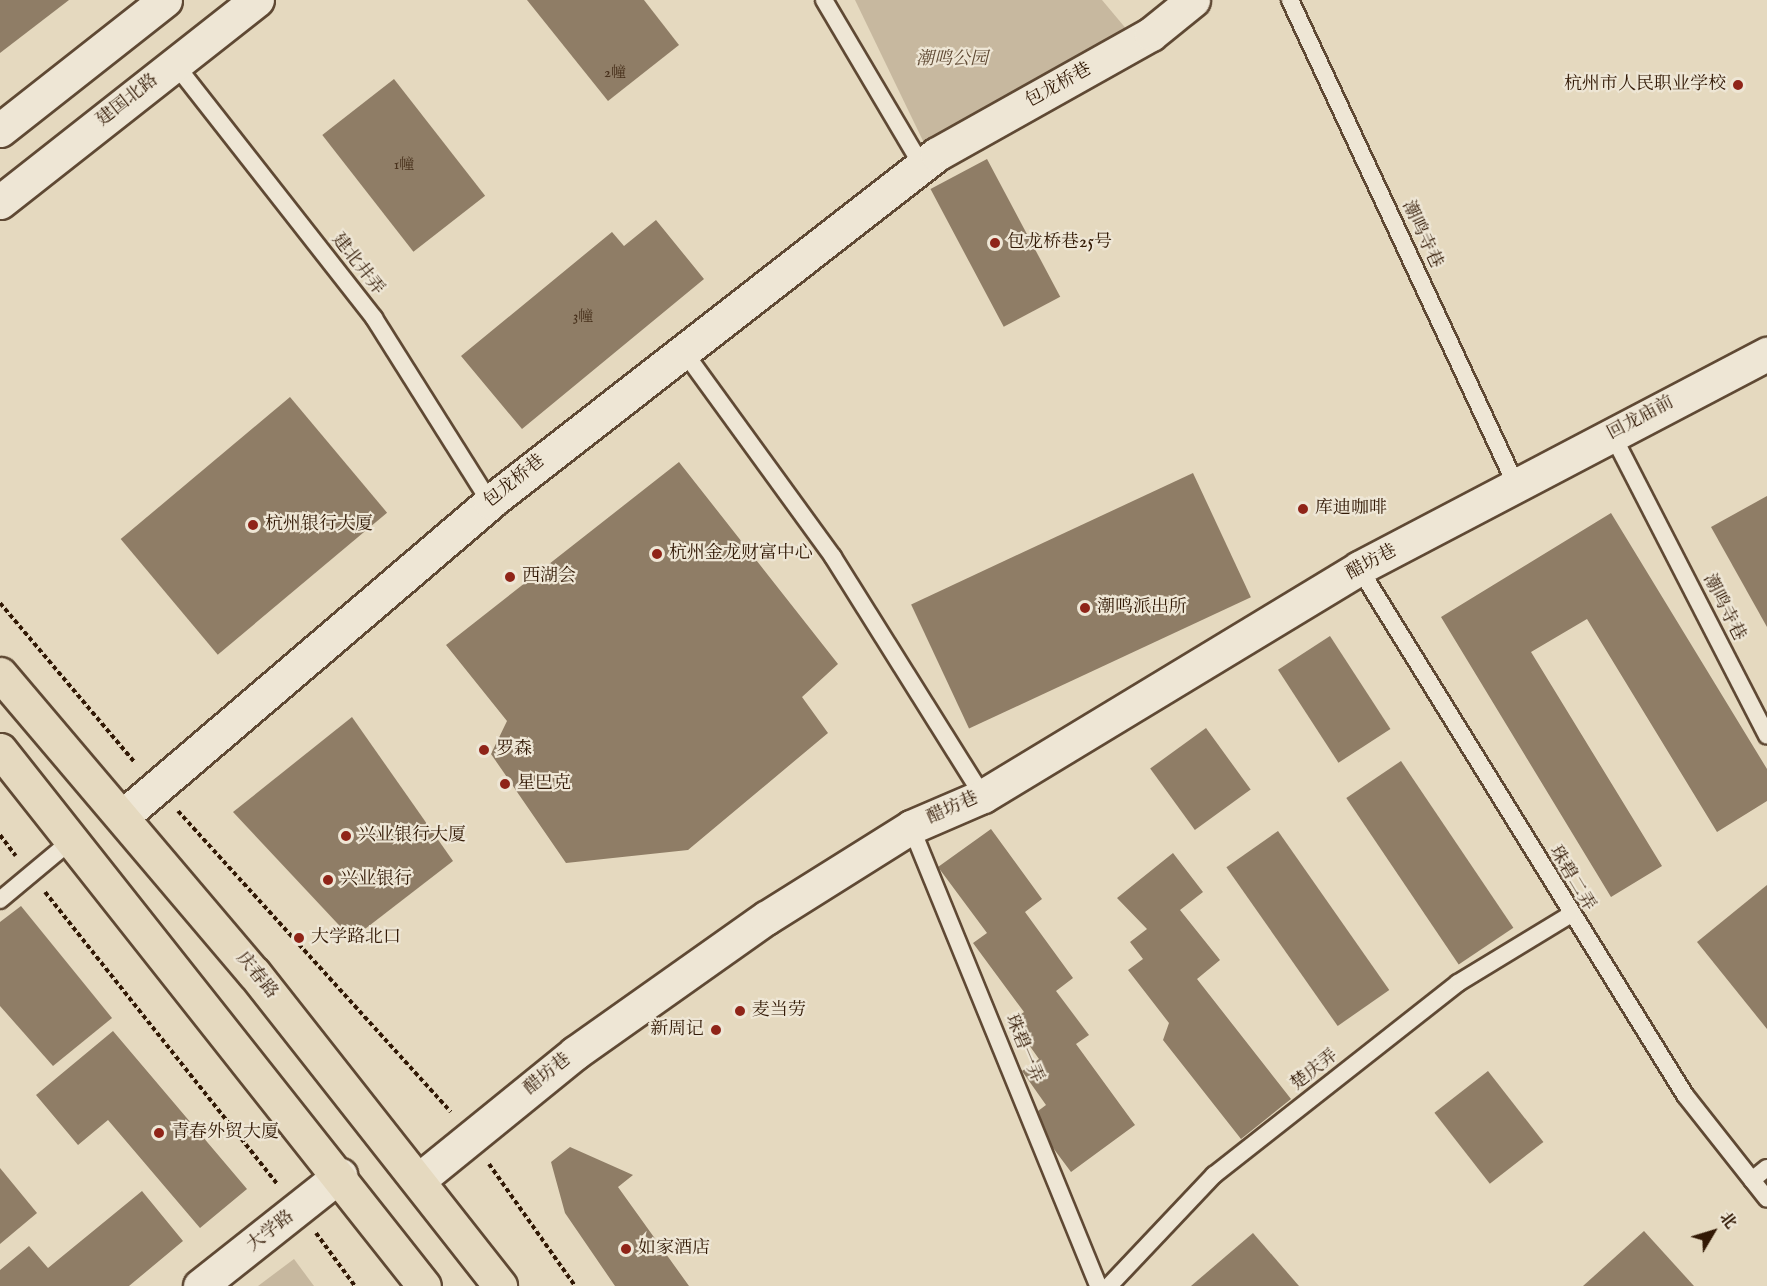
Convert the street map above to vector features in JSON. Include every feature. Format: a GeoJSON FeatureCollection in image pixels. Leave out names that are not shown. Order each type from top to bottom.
{"type":"FeatureCollection","features":[{"type":"Feature","properties":{"kind":"main road","name":"庆春路"},"geometry":{"type":"LineString","coordinates":[[0,674],[123,816],[420,1179],[500,1286]]}},
{"type":"Feature","properties":{"kind":"main road"},"geometry":{"type":"LineString","coordinates":[[0,750],[340,1175],[424,1286]]}},
{"type":"Feature","properties":{"kind":"street"},"geometry":{"type":"LineString","coordinates":[[0,130],[165,0]]}},
{"type":"Feature","properties":{"kind":"street","name":"建国北路"},"geometry":{"type":"LineString","coordinates":[[0,202],[256,0]]}},
{"type":"Feature","properties":{"kind":"street","name":"包龙桥巷"},"geometry":{"type":"LineString","coordinates":[[123,816],[490,502],[682,349],[922,166],[1151,34],[1193,0]]}},
{"type":"Feature","properties":{"kind":"street","name":"回龙庙前"},"geometry":{"type":"LineString","coordinates":[[1517,487],[1767,354]]}},
{"type":"Feature","properties":{"kind":"street","name":"醋坊巷"},"geometry":{"type":"LineString","coordinates":[[420,1179],[575,1053],[766,918],[910,827],[983,796],[1359,568],[1517,487]]}},
{"type":"Feature","properties":{"kind":"street","name":"大学路"},"geometry":{"type":"LineString","coordinates":[[200,1286],[298,1211],[340,1175]]}},
{"type":"Feature","properties":{"kind":"lane"},"geometry":{"type":"LineString","coordinates":[[824,0],[922,166]]}},
{"type":"Feature","properties":{"kind":"lane","name":"潮鸣寺巷"},"geometry":{"type":"LineString","coordinates":[[1290,0],[1517,487]]}},
{"type":"Feature","properties":{"kind":"lane","name":"建北井弄"},"geometry":{"type":"LineString","coordinates":[[175,64],[374,318],[490,502]]}},
{"type":"Feature","properties":{"kind":"lane"},"geometry":{"type":"LineString","coordinates":[[682,349],[833,557],[983,796]]}},
{"type":"Feature","properties":{"kind":"lane","name":"潮鸣寺巷"},"geometry":{"type":"LineString","coordinates":[[1612,435],[1767,735]]}},
{"type":"Feature","properties":{"kind":"lane","name":"珠碧二弄"},"geometry":{"type":"LineString","coordinates":[[1359,568],[1570,915],[1685,1095],[1767,1199]]}},
{"type":"Feature","properties":{"kind":"lane","name":"珠碧一弄"},"geometry":{"type":"LineString","coordinates":[[910,827],[1098,1286]]}},
{"type":"Feature","properties":{"kind":"lane"},"geometry":{"type":"LineString","coordinates":[[0,900],[72,840]]}},
{"type":"Feature","properties":{"kind":"lane","name":"楚庆弄"},"geometry":{"type":"LineString","coordinates":[[1109,1286],[1214,1175],[1458,983],[1570,915]]}},
{"type":"Feature","properties":{"kind":"lane"},"geometry":{"type":"LineString","coordinates":[[1752,1180],[1767,1168]]}},
{"type":"Feature","properties":{"kind":"path"},"geometry":{"type":"LineString","coordinates":[[0,603],[156,788],[433,1086],[575,1286]]}},
{"type":"Feature","properties":{"kind":"path"},"geometry":{"type":"LineString","coordinates":[[0,835],[355,1286]]}},
{"type":"Feature","properties":{"kind":"green space","name":"潮鸣公园"},"geometry":{"type":"Polygon","coordinates":[[[855,0],[1102,0],[1128,31],[925,145],[855,0]]]}},
{"type":"Feature","properties":{"kind":"green space"},"geometry":{"type":"Polygon","coordinates":[[[294,1259],[314,1286],[258,1286],[294,1259]]]}},
{"type":"Feature","properties":{"kind":"building"},"geometry":{"type":"Polygon","coordinates":[[[0,0],[69,0],[0,53],[0,0]]]}},
{"type":"Feature","properties":{"kind":"building"},"geometry":{"type":"Polygon","coordinates":[[[527,0],[644,0],[679,45],[608,101],[527,0]]]}},
{"type":"Feature","properties":{"kind":"building"},"geometry":{"type":"Polygon","coordinates":[[[394,79],[485,196],[413,252],[322,135],[394,79]]]}},
{"type":"Feature","properties":{"kind":"building","name":"包龙桥巷25号"},"geometry":{"type":"Polygon","coordinates":[[[987,159],[1060,297],[1004,327],[930,189],[987,159]]]}},
{"type":"Feature","properties":{"kind":"building"},"geometry":{"type":"Polygon","coordinates":[[[656,220],[704,279],[522,429],[461,356],[612,232],[624,246],[656,220]]]}},
{"type":"Feature","properties":{"kind":"building","name":"杭州银行大厦"},"geometry":{"type":"Polygon","coordinates":[[[290,397],[387,513],[218,655],[121,539],[290,397]]]}},
{"type":"Feature","properties":{"kind":"building","name":"杭州金龙财富中心"},"geometry":{"type":"Polygon","coordinates":[[[679,462],[838,664],[802,697],[828,733],[688,850],[566,863],[491,754],[507,721],[446,645],[679,462]]]}},
{"type":"Feature","properties":{"kind":"building","name":"潮鸣派出所"},"geometry":{"type":"Polygon","coordinates":[[[1193,473],[1251,597],[969,729],[911,604],[1193,473]]]}},
{"type":"Feature","properties":{"kind":"building"},"geometry":{"type":"Polygon","coordinates":[[[1767,496],[1767,627],[1711,527],[1767,496]]]}},
{"type":"Feature","properties":{"kind":"building"},"geometry":{"type":"Polygon","coordinates":[[[1611,513],[1767,769],[1767,801],[1717,832],[1587,619],[1531,652],[1662,866],[1611,897],[1441,617],[1611,513]]]}},
{"type":"Feature","properties":{"kind":"building"},"geometry":{"type":"Polygon","coordinates":[[[1330,636],[1390,729],[1338,763],[1278,670],[1330,636]]]}},
{"type":"Feature","properties":{"kind":"building","name":"兴业银行大厦"},"geometry":{"type":"Polygon","coordinates":[[[352,717],[453,861],[352,939],[233,812],[352,717]]]}},
{"type":"Feature","properties":{"kind":"building"},"geometry":{"type":"Polygon","coordinates":[[[1206,728],[1251,789],[1195,830],[1150,769],[1206,728]]]}},
{"type":"Feature","properties":{"kind":"building"},"geometry":{"type":"Polygon","coordinates":[[[1401,761],[1513,928],[1459,965],[1346,798],[1401,761]]]}},
{"type":"Feature","properties":{"kind":"building"},"geometry":{"type":"Polygon","coordinates":[[[991,829],[1042,899],[1025,912],[1073,978],[1056,991],[1089,1035],[1076,1044],[1135,1125],[1071,1172],[1030,1117],[1046,1105],[1022,1071],[1039,1059],[1012,1021],[1024,1012],[973,943],[987,933],[938,867],[991,829]]]}},
{"type":"Feature","properties":{"kind":"building"},"geometry":{"type":"Polygon","coordinates":[[[1278,831],[1389,990],[1338,1026],[1226,867],[1278,831]]]}},
{"type":"Feature","properties":{"kind":"building"},"geometry":{"type":"Polygon","coordinates":[[[1173,853],[1203,892],[1180,910],[1220,960],[1197,979],[1291,1099],[1241,1139],[1163,1040],[1169,1023],[1128,970],[1143,959],[1130,942],[1147,929],[1117,898],[1173,853]]]}},
{"type":"Feature","properties":{"kind":"building"},"geometry":{"type":"Polygon","coordinates":[[[1767,885],[1767,1029],[1697,942],[1767,885]]]}},
{"type":"Feature","properties":{"kind":"building"},"geometry":{"type":"Polygon","coordinates":[[[21,906],[112,1018],[53,1066],[0,1006],[0,922],[21,906]]]}},
{"type":"Feature","properties":{"kind":"building","name":"青春外贸大厦"},"geometry":{"type":"Polygon","coordinates":[[[113,1031],[247,1189],[200,1228],[108,1120],[78,1145],[36,1095],[113,1031]]]}},
{"type":"Feature","properties":{"kind":"building"},"geometry":{"type":"Polygon","coordinates":[[[1488,1071],[1543,1142],[1490,1184],[1434,1113],[1488,1071]]]}},
{"type":"Feature","properties":{"kind":"building","name":"如家酒店"},"geometry":{"type":"Polygon","coordinates":[[[570,1147],[633,1175],[618,1187],[689,1286],[615,1286],[565,1213],[551,1162],[570,1147]]]}},
{"type":"Feature","properties":{"kind":"building"},"geometry":{"type":"Polygon","coordinates":[[[0,1168],[37,1213],[0,1244],[0,1168]]]}},
{"type":"Feature","properties":{"kind":"building"},"geometry":{"type":"Polygon","coordinates":[[[142,1191],[183,1241],[129,1286],[0,1286],[0,1270],[29,1246],[48,1268],[142,1191]]]}},
{"type":"Feature","properties":{"kind":"building"},"geometry":{"type":"Polygon","coordinates":[[[1644,1231],[1694,1286],[1583,1286],[1644,1231]]]}},
{"type":"Feature","properties":{"kind":"building"},"geometry":{"type":"Polygon","coordinates":[[[1253,1233],[1299,1286],[1191,1286],[1253,1233]]]}},
{"type":"Feature","properties":{"kind":"place","name":"杭州市人民职业学校"},"geometry":{"type":"Point","coordinates":[1738,85]}},
{"type":"Feature","properties":{"kind":"place","name":"包龙桥巷25号"},"geometry":{"type":"Point","coordinates":[995,243]}},
{"type":"Feature","properties":{"kind":"place","name":"库迪咖啡"},"geometry":{"type":"Point","coordinates":[1303,509]}},
{"type":"Feature","properties":{"kind":"place","name":"杭州银行大厦"},"geometry":{"type":"Point","coordinates":[253,525]}},
{"type":"Feature","properties":{"kind":"place","name":"杭州金龙财富中心"},"geometry":{"type":"Point","coordinates":[657,554]}},
{"type":"Feature","properties":{"kind":"place","name":"西湖会"},"geometry":{"type":"Point","coordinates":[510,577]}},
{"type":"Feature","properties":{"kind":"place","name":"潮鸣派出所"},"geometry":{"type":"Point","coordinates":[1085,608]}},
{"type":"Feature","properties":{"kind":"place","name":"罗森"},"geometry":{"type":"Point","coordinates":[484,750]}},
{"type":"Feature","properties":{"kind":"place","name":"星巴克"},"geometry":{"type":"Point","coordinates":[505,784]}},
{"type":"Feature","properties":{"kind":"place","name":"兴业银行大厦"},"geometry":{"type":"Point","coordinates":[346,836]}},
{"type":"Feature","properties":{"kind":"place","name":"兴业银行"},"geometry":{"type":"Point","coordinates":[328,880]}},
{"type":"Feature","properties":{"kind":"place","name":"大学路北口"},"geometry":{"type":"Point","coordinates":[299,938]}},
{"type":"Feature","properties":{"kind":"place","name":"麦当劳"},"geometry":{"type":"Point","coordinates":[740,1011]}},
{"type":"Feature","properties":{"kind":"place","name":"新周记"},"geometry":{"type":"Point","coordinates":[716,1030]}},
{"type":"Feature","properties":{"kind":"place","name":"青春外贸大厦"},"geometry":{"type":"Point","coordinates":[159,1133]}},
{"type":"Feature","properties":{"kind":"place","name":"如家酒店"},"geometry":{"type":"Point","coordinates":[626,1249]}}]}
